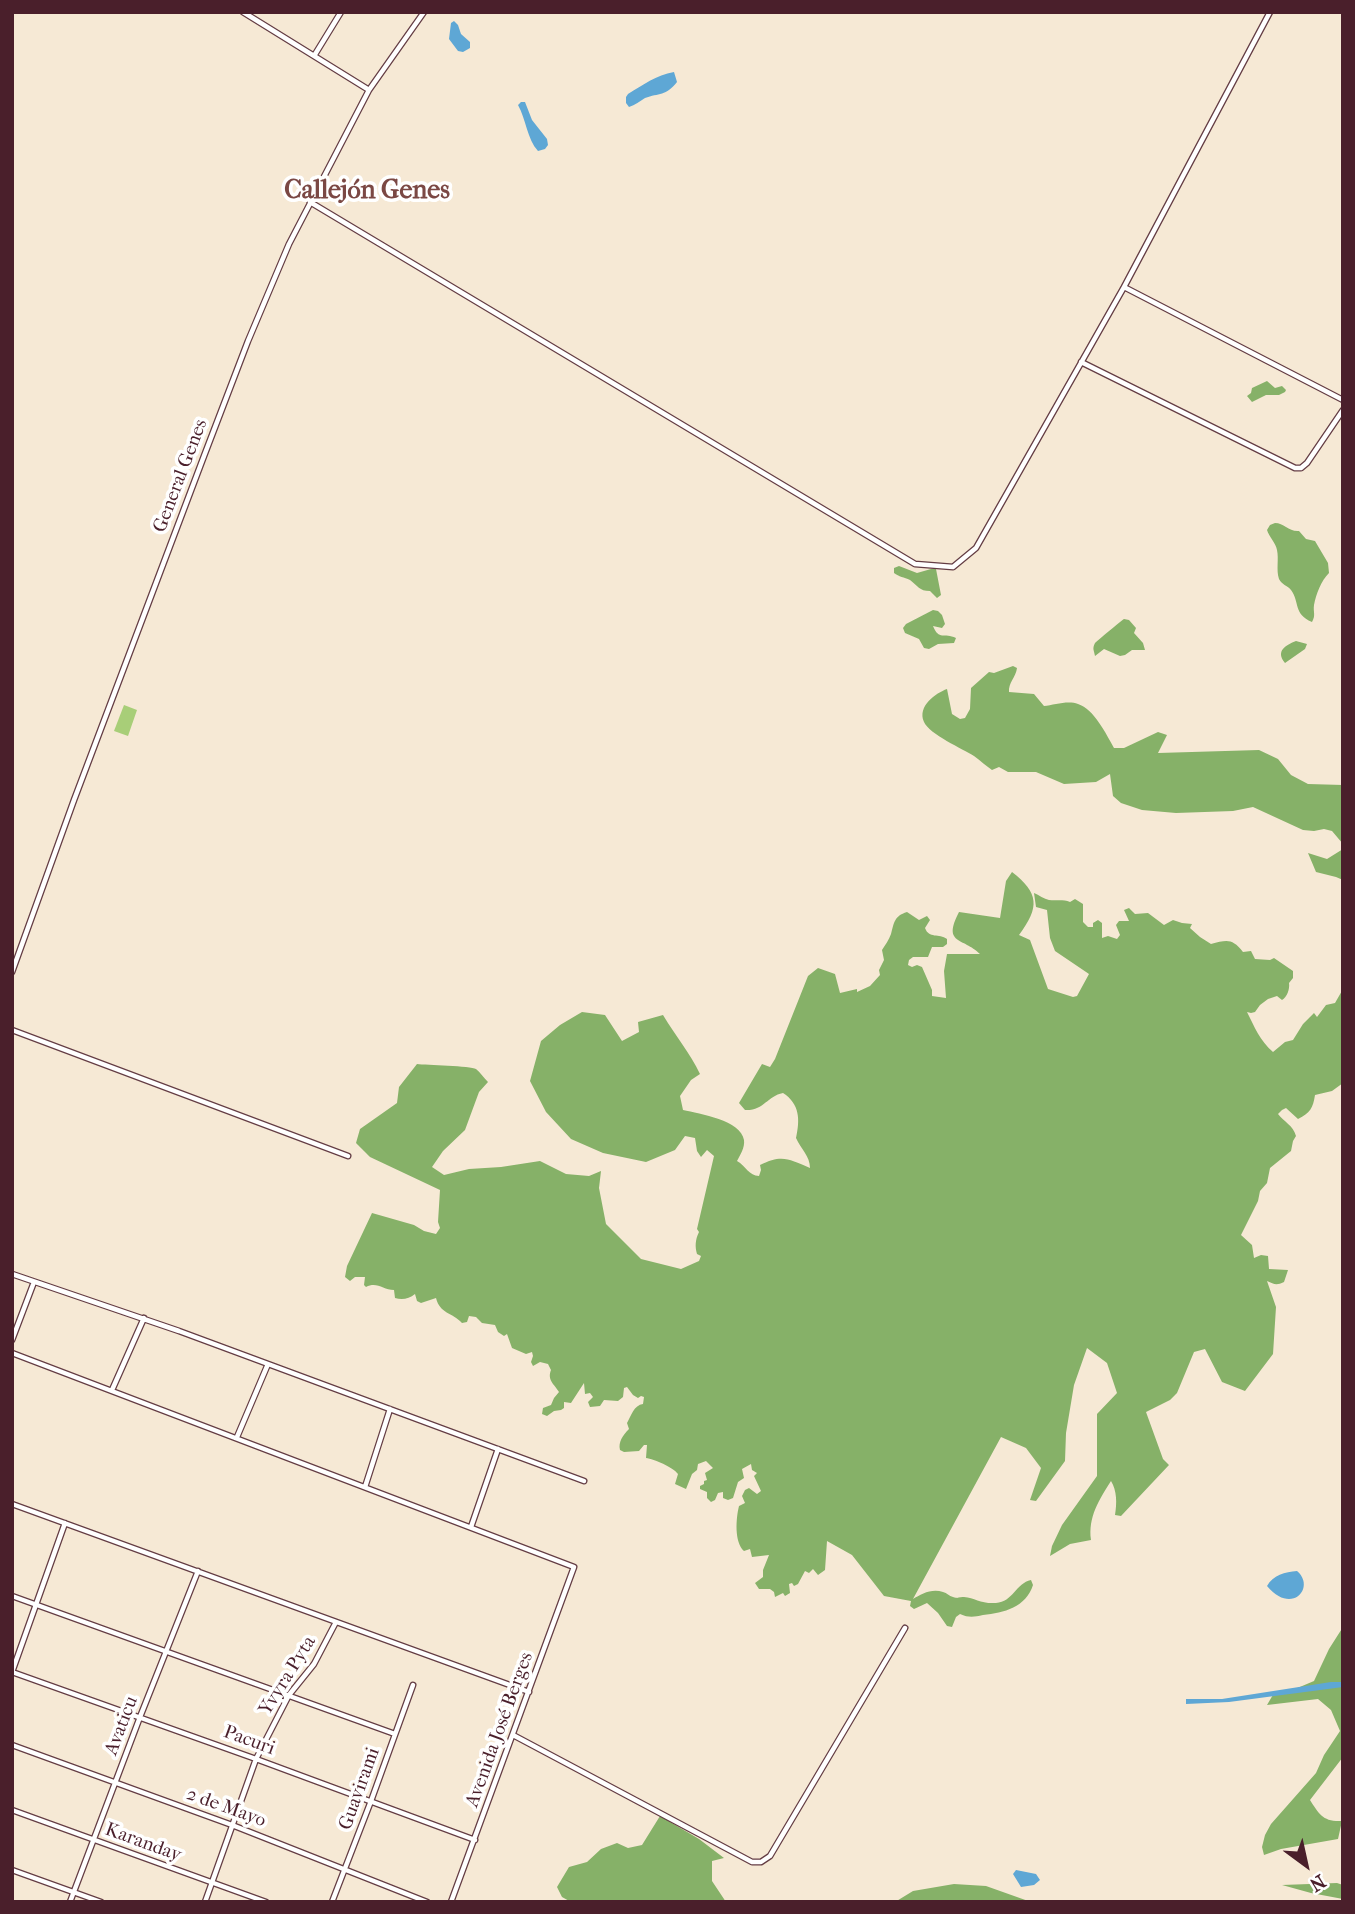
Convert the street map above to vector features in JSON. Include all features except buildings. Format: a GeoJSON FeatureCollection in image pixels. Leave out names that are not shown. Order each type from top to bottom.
{"type":"FeatureCollection","features":[{"type":"Feature","properties":{"kind":"street"},"geometry":{"type":"LineString","coordinates":[[243,12],[369,90]]}},
{"type":"Feature","properties":{"kind":"street"},"geometry":{"type":"LineString","coordinates":[[252,18],[256,12]]}},
{"type":"Feature","properties":{"kind":"street"},"geometry":{"type":"LineString","coordinates":[[314,56],[341,12]]}},
{"type":"Feature","properties":{"kind":"street","name":"General Genes"},"geometry":{"type":"LineString","coordinates":[[12,972],[219,416],[289,244],[369,90],[424,12]]}},
{"type":"Feature","properties":{"kind":"street"},"geometry":{"type":"LineString","coordinates":[[310,202],[915,564],[953,567],[976,548],[1124,287],[1270,12]]}},
{"type":"Feature","properties":{"kind":"street"},"geometry":{"type":"LineString","coordinates":[[1124,287],[1343,400]]}},
{"type":"Feature","properties":{"kind":"street"},"geometry":{"type":"LineString","coordinates":[[1082,362],[1295,468],[1301,468],[1307,463],[1343,410]]}},
{"type":"Feature","properties":{"kind":"street"},"geometry":{"type":"LineString","coordinates":[[12,1030],[348,1156]]}},
{"type":"Feature","properties":{"kind":"street"},"geometry":{"type":"LineString","coordinates":[[12,1274],[144,1318],[584,1481]]}},
{"type":"Feature","properties":{"kind":"street"},"geometry":{"type":"LineString","coordinates":[[12,1340],[34,1282]]}},
{"type":"Feature","properties":{"kind":"street"},"geometry":{"type":"LineString","coordinates":[[112,1390],[144,1318]]}},
{"type":"Feature","properties":{"kind":"street"},"geometry":{"type":"LineString","coordinates":[[12,1353],[471,1527],[498,1449]]}},
{"type":"Feature","properties":{"kind":"street"},"geometry":{"type":"LineString","coordinates":[[237,1437],[268,1364]]}},
{"type":"Feature","properties":{"kind":"street"},"geometry":{"type":"LineString","coordinates":[[365,1486],[390,1409]]}},
{"type":"Feature","properties":{"kind":"street"},"geometry":{"type":"LineString","coordinates":[[12,1504],[529,1692]]}},
{"type":"Feature","properties":{"kind":"street"},"geometry":{"type":"LineString","coordinates":[[12,1672],[65,1523]]}},
{"type":"Feature","properties":{"kind":"street","name":"Avenida José Berges"},"geometry":{"type":"LineString","coordinates":[[451,1902],[574,1567],[471,1527]]}},
{"type":"Feature","properties":{"kind":"street","name":"Avaticu"},"geometry":{"type":"LineString","coordinates":[[70,1902],[198,1571]]}},
{"type":"Feature","properties":{"kind":"street"},"geometry":{"type":"LineString","coordinates":[[12,1596],[395,1734]]}},
{"type":"Feature","properties":{"kind":"street","name":"Yvyra Pyta"},"geometry":{"type":"LineString","coordinates":[[205,1902],[256,1759],[289,1695],[314,1664],[336,1622]]}},
{"type":"Feature","properties":{"kind":"street"},"geometry":{"type":"LineString","coordinates":[[513,1735],[752,1862],[761,1862],[769,1856],[905,1628]]}},
{"type":"Feature","properties":{"kind":"street","name":"Pacuri"},"geometry":{"type":"LineString","coordinates":[[12,1672],[475,1840]]}},
{"type":"Feature","properties":{"kind":"street","name":"Guavirami"},"geometry":{"type":"LineString","coordinates":[[332,1902],[412,1685]]}},
{"type":"Feature","properties":{"kind":"street","name":"2 de Mayo"},"geometry":{"type":"LineString","coordinates":[[12,1745],[232,1825],[427,1902]]}},
{"type":"Feature","properties":{"kind":"street","name":"Karanday"},"geometry":{"type":"LineString","coordinates":[[12,1810],[266,1902]]}},
{"type":"Feature","properties":{"kind":"street"},"geometry":{"type":"LineString","coordinates":[[12,1870],[101,1902]]}},
{"type":"Feature","properties":{"kind":"green space"},"geometry":{"type":"Polygon","coordinates":[[[1267,381],[1275,388],[1282,386],[1285,392],[1266,395],[1252,402],[1247,396],[1252,388],[1267,381]]]}},
{"type":"Feature","properties":{"kind":"green space"},"geometry":{"type":"Polygon","coordinates":[[[1275,523],[1299,531],[1306,539],[1315,541],[1328,563],[1329,573],[1318,592],[1312,622],[1299,612],[1294,594],[1279,579],[1277,550],[1267,530],[1275,523]]]}},
{"type":"Feature","properties":{"kind":"green space"},"geometry":{"type":"Polygon","coordinates":[[[899,566],[917,573],[936,569],[941,595],[937,598],[930,591],[921,589],[910,580],[894,573],[894,568],[899,566]]]}},
{"type":"Feature","properties":{"kind":"green space"},"geometry":{"type":"Polygon","coordinates":[[[933,610],[942,615],[945,624],[942,628],[933,626],[937,633],[956,638],[954,643],[938,644],[929,649],[924,648],[919,639],[905,633],[903,628],[933,610]]]}},
{"type":"Feature","properties":{"kind":"green space"},"geometry":{"type":"Polygon","coordinates":[[[1124,619],[1129,620],[1136,628],[1134,633],[1143,643],[1145,650],[1132,650],[1120,656],[1104,649],[1095,656],[1095,643],[1124,619]]]}},
{"type":"Feature","properties":{"kind":"green space"},"geometry":{"type":"Polygon","coordinates":[[[1296,641],[1307,644],[1305,649],[1285,663],[1281,652],[1296,641]]]}},
{"type":"Feature","properties":{"kind":"green space"},"geometry":{"type":"Polygon","coordinates":[[[1013,666],[1017,668],[1009,692],[1034,694],[1044,706],[1070,702],[1084,707],[1099,723],[1114,748],[1124,748],[1158,732],[1167,735],[1158,753],[1259,750],[1278,759],[1291,775],[1308,784],[1343,785],[1343,844],[1332,831],[1303,830],[1253,807],[1233,811],[1176,813],[1142,810],[1121,803],[1113,796],[1110,774],[1096,782],[1064,784],[1036,772],[1008,772],[999,767],[992,770],[927,727],[923,711],[933,697],[947,689],[952,714],[960,719],[965,718],[970,709],[971,688],[989,672],[994,673],[1013,666]]]}},
{"type":"Feature","properties":{"kind":"green space"},"geometry":{"type":"Polygon","coordinates":[[[124,705],[137,710],[128,736],[114,731],[124,705]]]}},
{"type":"Feature","properties":{"kind":"green space"},"geometry":{"type":"Polygon","coordinates":[[[1343,849],[1343,880],[1316,872],[1308,853],[1327,859],[1343,849]]]}},
{"type":"Feature","properties":{"kind":"green space"},"geometry":{"type":"Polygon","coordinates":[[[1012,872],[1032,894],[1034,901],[1031,916],[1019,935],[1030,940],[1048,989],[1077,996],[1089,974],[1055,951],[1050,938],[1047,910],[1036,907],[1034,893],[1049,900],[1070,902],[1075,899],[1083,904],[1083,922],[1088,927],[1093,927],[1093,923],[1098,920],[1102,923],[1102,938],[1108,936],[1117,939],[1120,935],[1116,925],[1119,921],[1129,921],[1124,910],[1129,908],[1135,914],[1148,913],[1164,925],[1173,920],[1192,924],[1190,928],[1211,944],[1229,941],[1243,952],[1251,951],[1255,959],[1274,958],[1293,971],[1287,995],[1282,1000],[1277,996],[1268,999],[1255,1012],[1247,1012],[1261,1038],[1273,1052],[1285,1042],[1293,1040],[1314,1013],[1317,1017],[1326,1005],[1335,1003],[1343,989],[1343,1083],[1332,1091],[1315,1095],[1310,1110],[1298,1119],[1286,1108],[1278,1114],[1291,1126],[1296,1136],[1291,1151],[1270,1168],[1267,1183],[1260,1191],[1258,1201],[1241,1235],[1252,1245],[1254,1258],[1268,1256],[1269,1269],[1288,1270],[1284,1282],[1273,1284],[1267,1281],[1276,1307],[1273,1354],[1245,1391],[1222,1382],[1205,1349],[1194,1352],[1177,1393],[1170,1400],[1146,1412],[1163,1459],[1169,1465],[1121,1516],[1115,1515],[1116,1497],[1111,1481],[1093,1516],[1091,1540],[1070,1544],[1050,1556],[1062,1525],[1097,1476],[1097,1414],[1117,1393],[1107,1363],[1087,1348],[1074,1385],[1066,1433],[1065,1461],[1036,1501],[1030,1500],[1041,1468],[1026,1448],[1001,1437],[913,1599],[935,1591],[955,1598],[996,1603],[1007,1599],[1031,1580],[1033,1585],[1030,1593],[1020,1604],[991,1614],[972,1617],[960,1614],[952,1627],[947,1626],[927,1603],[914,1609],[910,1606],[911,1601],[884,1596],[852,1555],[827,1541],[825,1570],[818,1575],[813,1569],[809,1573],[805,1571],[798,1584],[789,1584],[790,1593],[775,1597],[770,1589],[759,1589],[755,1583],[763,1577],[769,1555],[752,1557],[750,1549],[744,1551],[741,1547],[737,1536],[738,1511],[739,1506],[745,1503],[742,1496],[745,1490],[749,1488],[757,1494],[761,1491],[754,1476],[757,1473],[752,1470],[751,1464],[742,1469],[744,1478],[738,1482],[733,1498],[723,1498],[723,1492],[718,1493],[711,1502],[707,1498],[707,1492],[700,1489],[707,1480],[705,1473],[713,1468],[706,1461],[698,1464],[686,1489],[675,1484],[678,1474],[676,1471],[646,1458],[647,1445],[639,1451],[620,1450],[622,1439],[629,1429],[627,1423],[635,1409],[643,1404],[644,1397],[638,1398],[627,1387],[618,1401],[604,1400],[600,1406],[590,1407],[588,1402],[593,1397],[590,1393],[585,1394],[584,1383],[571,1403],[564,1402],[564,1408],[547,1416],[542,1414],[543,1408],[551,1405],[559,1392],[550,1379],[551,1370],[548,1364],[540,1362],[533,1366],[532,1352],[526,1354],[512,1348],[507,1334],[504,1336],[498,1332],[495,1325],[482,1323],[476,1317],[469,1316],[467,1322],[462,1323],[443,1310],[436,1298],[421,1303],[417,1301],[415,1294],[398,1299],[395,1298],[394,1290],[377,1285],[366,1287],[365,1277],[355,1277],[350,1281],[345,1277],[347,1266],[372,1213],[436,1234],[440,1228],[440,1190],[370,1157],[356,1143],[360,1129],[397,1103],[399,1087],[417,1064],[476,1069],[488,1082],[479,1092],[465,1130],[443,1151],[432,1167],[444,1175],[469,1169],[540,1161],[566,1174],[589,1176],[601,1171],[599,1188],[606,1224],[641,1259],[681,1269],[699,1261],[701,1256],[697,1254],[697,1229],[714,1156],[707,1150],[701,1157],[695,1138],[685,1136],[675,1150],[646,1162],[603,1153],[571,1139],[546,1112],[530,1081],[541,1041],[582,1012],[605,1015],[622,1041],[639,1032],[638,1022],[663,1015],[700,1074],[691,1080],[680,1096],[683,1110],[719,1119],[736,1127],[744,1140],[737,1161],[753,1174],[759,1176],[760,1165],[780,1159],[791,1160],[810,1168],[807,1156],[796,1138],[796,1107],[789,1097],[783,1093],[751,1110],[745,1110],[739,1103],[762,1064],[770,1067],[775,1059],[808,976],[818,968],[835,974],[840,993],[857,989],[857,992],[870,986],[880,975],[879,970],[884,960],[882,950],[895,920],[907,912],[919,920],[927,916],[930,920],[925,928],[927,931],[947,939],[947,944],[943,947],[932,947],[928,957],[913,957],[908,965],[922,967],[932,996],[946,998],[944,971],[947,954],[980,954],[954,935],[954,923],[959,912],[1000,918],[1006,881],[1012,872]]]}},
{"type":"Feature","properties":{"kind":"green space"},"geometry":{"type":"Polygon","coordinates":[[[1343,1627],[1343,1757],[1310,1800],[1322,1816],[1342,1821],[1338,1839],[1281,1849],[1264,1855],[1262,1847],[1271,1824],[1316,1773],[1340,1731],[1331,1710],[1318,1699],[1267,1705],[1274,1693],[1295,1689],[1314,1681],[1343,1627]]]}},
{"type":"Feature","properties":{"kind":"green space"},"geometry":{"type":"Polygon","coordinates":[[[660,1816],[699,1839],[724,1858],[712,1861],[712,1881],[726,1902],[571,1902],[562,1897],[557,1887],[569,1867],[587,1862],[601,1849],[617,1843],[628,1848],[642,1845],[660,1816]]]}},
{"type":"Feature","properties":{"kind":"green space"},"geometry":{"type":"Polygon","coordinates":[[[954,1884],[986,1886],[1031,1902],[895,1902],[913,1891],[954,1884]]]}},
{"type":"Feature","properties":{"kind":"green space"},"geometry":{"type":"Polygon","coordinates":[[[1282,1885],[1343,1885],[1343,1899],[1282,1885]]]}},
{"type":"Feature","properties":{"kind":"water"},"geometry":{"type":"Polygon","coordinates":[[[454,21],[461,34],[470,42],[470,48],[463,52],[458,51],[449,39],[451,23],[454,21]]]}},
{"type":"Feature","properties":{"kind":"water"},"geometry":{"type":"Polygon","coordinates":[[[674,72],[677,82],[669,90],[629,107],[626,103],[628,94],[655,78],[674,72]]]}},
{"type":"Feature","properties":{"kind":"water"},"geometry":{"type":"Polygon","coordinates":[[[525,102],[532,120],[547,139],[548,145],[545,149],[538,151],[531,141],[518,105],[525,102]]]}},
{"type":"Feature","properties":{"kind":"water"},"geometry":{"type":"Polygon","coordinates":[[[1297,1571],[1304,1584],[1298,1596],[1292,1599],[1276,1595],[1267,1586],[1280,1575],[1297,1571]]]}},
{"type":"Feature","properties":{"kind":"water"},"geometry":{"type":"Polygon","coordinates":[[[1343,1682],[1343,1687],[1229,1702],[1186,1704],[1186,1699],[1222,1699],[1343,1682]]]}},
{"type":"Feature","properties":{"kind":"water"},"geometry":{"type":"Polygon","coordinates":[[[1016,1870],[1036,1874],[1040,1880],[1034,1885],[1021,1887],[1013,1874],[1016,1870]]]}},
{"type":"Feature","properties":{"kind":"district","name":"Callejón Genes"},"geometry":{"type":"Point","coordinates":[367,192]}}]}
